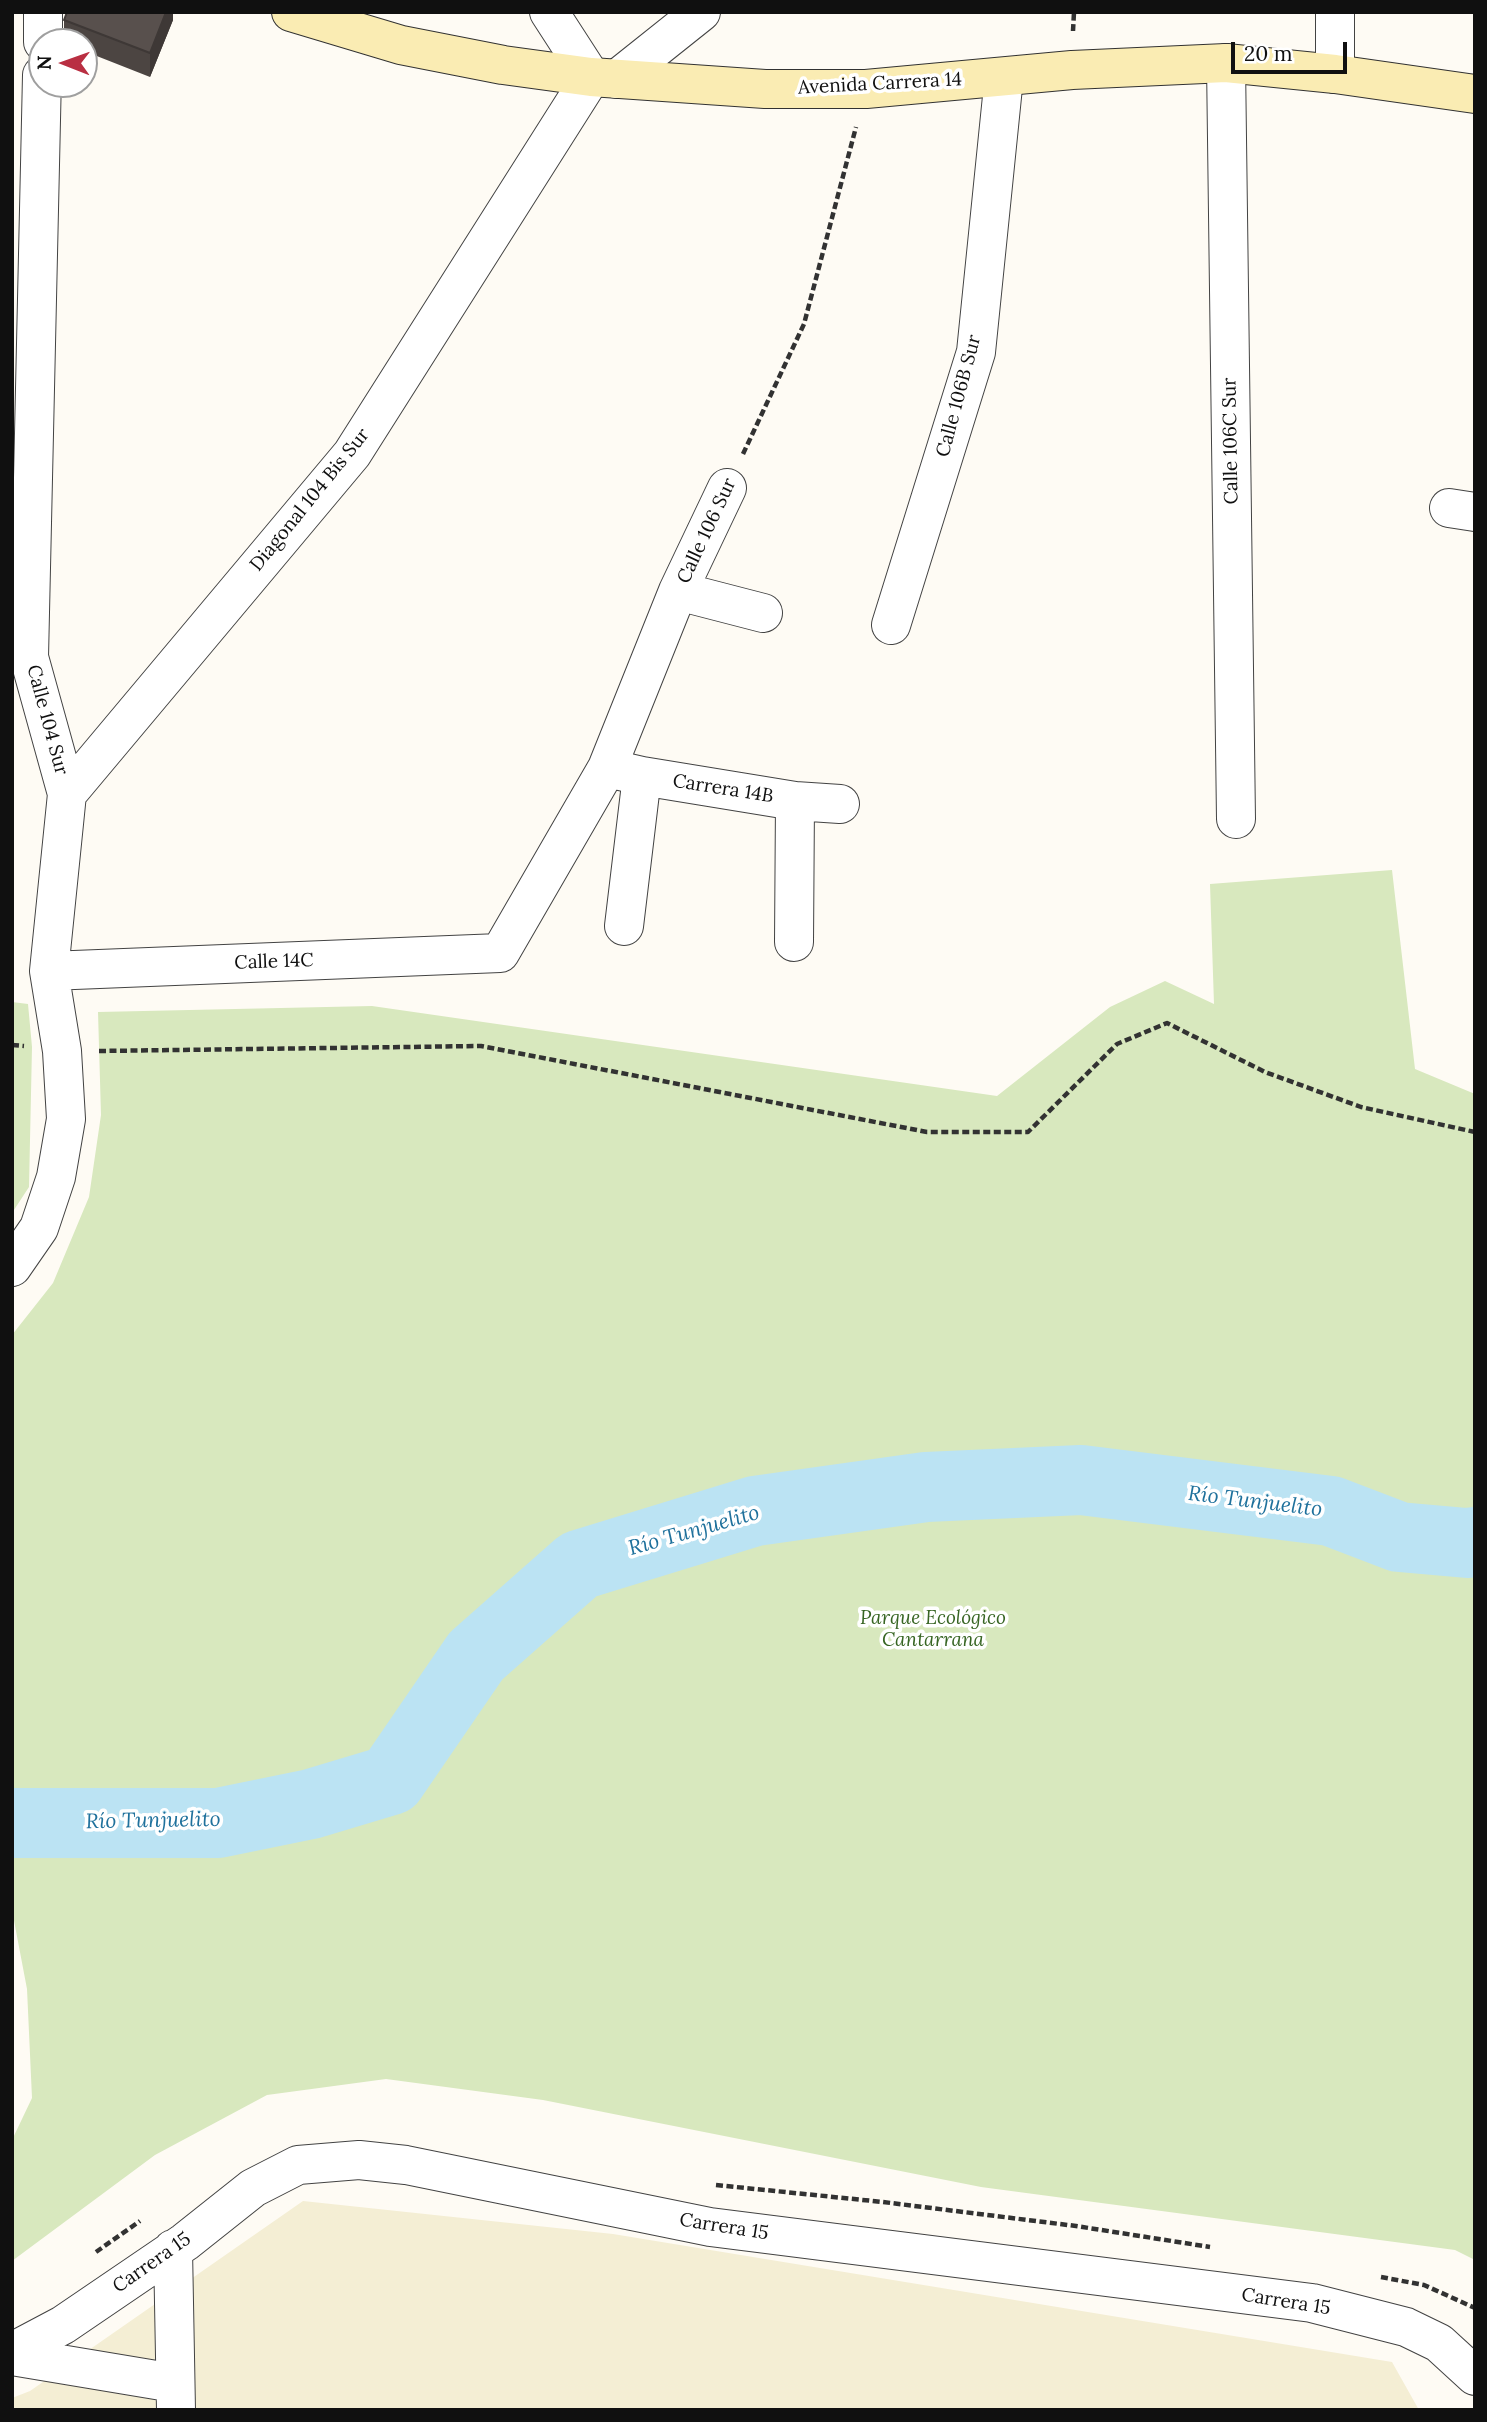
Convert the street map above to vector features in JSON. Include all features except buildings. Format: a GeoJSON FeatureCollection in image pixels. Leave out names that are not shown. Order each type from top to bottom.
{"type":"FeatureCollection","features":[{"type":"Feature","properties":{"kind":"main road","name":"Avenida Carrera 14"},"geometry":{"type":"LineString","coordinates":[[291,12],[401,45],[503,65],[604,78],[765,89],[866,89],[1072,70],[1226,63],[1335,74],[1475,94]]}},
{"type":"Feature","properties":{"kind":"street"},"geometry":{"type":"LineString","coordinates":[[548,12],[604,78]]}},
{"type":"Feature","properties":{"kind":"street","name":"Diagonal 104 Bis Sur"},"geometry":{"type":"LineString","coordinates":[[67,794],[352,454],[604,78],[701,12]]}},
{"type":"Feature","properties":{"kind":"street"},"geometry":{"type":"LineString","coordinates":[[1335,12],[1335,74]]}},
{"type":"Feature","properties":{"kind":"street","name":"Calle 106C Sur"},"geometry":{"type":"LineString","coordinates":[[1226,63],[1236,819]]}},
{"type":"Feature","properties":{"kind":"street","name":"Calle 106B Sur"},"geometry":{"type":"LineString","coordinates":[[891,625],[976,352],[1004,77]]}},
{"type":"Feature","properties":{"kind":"street","name":"Calle 104 Sur"},"geometry":{"type":"LineString","coordinates":[[12,1267],[39,1228],[56,1177],[66,1119],[62,1051],[49,971],[67,794],[21,657],[41,98]]}},
{"type":"Feature","properties":{"kind":"street","name":"Calle 106 Sur"},"geometry":{"type":"LineString","coordinates":[[499,953],[625,772],[678,591],[727,488]]}},
{"type":"Feature","properties":{"kind":"street"},"geometry":{"type":"LineString","coordinates":[[678,591],[763,613]]}},
{"type":"Feature","properties":{"kind":"street"},"geometry":{"type":"LineString","coordinates":[[624,926],[625,772]]}},
{"type":"Feature","properties":{"kind":"street","name":"Carrera 14B"},"geometry":{"type":"LineString","coordinates":[[625,772],[795,801],[840,804]]}},
{"type":"Feature","properties":{"kind":"street"},"geometry":{"type":"LineString","coordinates":[[793,942],[795,801]]}},
{"type":"Feature","properties":{"kind":"street","name":"Calle 14C"},"geometry":{"type":"LineString","coordinates":[[49,971],[499,953]]}},
{"type":"Feature","properties":{"kind":"street","name":"Carrera 15"},"geometry":{"type":"LineString","coordinates":[[12,2354],[63,2325],[173,2249],[253,2188],[298,2165],[359,2160],[406,2165],[710,2227],[1312,2303],[1406,2327],[1439,2343],[1475,2376]]}},
{"type":"Feature","properties":{"kind":"street"},"geometry":{"type":"LineString","coordinates":[[12,2354],[175,2396],[173,2249]]}},
{"type":"Feature","properties":{"kind":"path","name":"Calle 106 Sur"},"geometry":{"type":"LineString","coordinates":[[727,488],[804,324],[866,89]]}},
{"type":"Feature","properties":{"kind":"path"},"geometry":{"type":"LineString","coordinates":[[12,1045],[62,1051],[481,1046],[927,1132],[1028,1132],[1117,1044],[1167,1023],[1265,1072],[1361,1107],[1475,1132]]}},
{"type":"Feature","properties":{"kind":"shaded area"},"geometry":{"type":"Polygon","coordinates":[[[303,2201],[613,2234],[1392,2362],[1419,2410],[12,2410],[12,2398],[30,2391],[303,2201]]]}},
{"type":"Feature","properties":{"kind":"green space","name":"Parque Ecológico Cantarrana"},"geometry":{"type":"Polygon","coordinates":[[[1392,870],[1415,1069],[1475,1094],[1475,2260],[1455,2250],[981,2187],[543,2100],[386,2079],[267,2095],[155,2155],[12,2261],[12,2140],[32,2098],[27,1989],[12,1910],[12,1335],[53,1283],[89,1197],[101,1115],[98,1012],[372,1006],[997,1096],[1110,1007],[1165,981],[1214,1004],[1210,884],[1392,870]]]}},
{"type":"Feature","properties":{"kind":"green space"},"geometry":{"type":"Polygon","coordinates":[[[12,1002],[28,1004],[32,1047],[29,1187],[12,1213],[12,1002]]]}},
{"type":"Feature","properties":{"kind":"waterway","name":"Río Tunjuelito"},"geometry":{"type":"LineString","coordinates":[[12,1823],[218,1823],[311,1804],[391,1780],[476,1656],[579,1565],[755,1511],[926,1487],[1081,1480],[1331,1511],[1399,1537],[1475,1542]]}}]}
